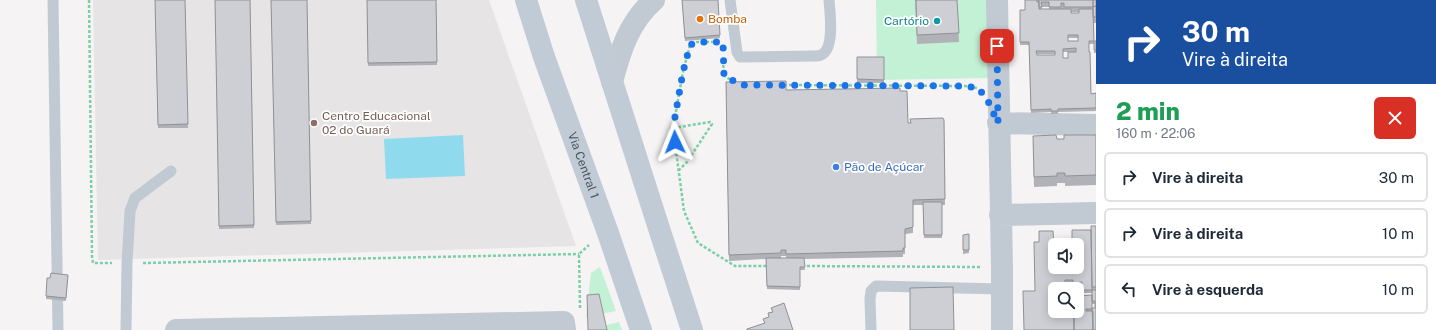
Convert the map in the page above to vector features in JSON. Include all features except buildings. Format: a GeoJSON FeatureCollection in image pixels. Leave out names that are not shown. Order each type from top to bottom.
{"type":"FeatureCollection","features":[{"type":"Feature","properties":{"kind":"main road","name":"Via Central 1"},"geometry":{"type":"LineString","coordinates":[[526,0],[544,57],[608,233],[641,330]]}},
{"type":"Feature","properties":{"kind":"main road"},"geometry":{"type":"LineString","coordinates":[[586,0],[692,330]]}},
{"type":"Feature","properties":{"kind":"street"},"geometry":{"type":"LineString","coordinates":[[612,82],[619,58],[635,21],[646,7],[654,0]]}},
{"type":"Feature","properties":{"kind":"street"},"geometry":{"type":"LineString","coordinates":[[997,0],[1002,330]]}},
{"type":"Feature","properties":{"kind":"street"},"geometry":{"type":"LineString","coordinates":[[998,123],[1096,125]]}},
{"type":"Feature","properties":{"kind":"street"},"geometry":{"type":"LineString","coordinates":[[1000,215],[1096,213]]}},
{"type":"Feature","properties":{"kind":"street"},"geometry":{"type":"LineString","coordinates":[[176,330],[570,322]]}},
{"type":"Feature","properties":{"kind":"lane"},"geometry":{"type":"LineString","coordinates":[[53,0],[58,330]]}},
{"type":"Feature","properties":{"kind":"lane"},"geometry":{"type":"LineString","coordinates":[[730,0],[737,52],[740,57],[751,58],[821,55],[829,47],[829,0]]}},
{"type":"Feature","properties":{"kind":"lane"},"geometry":{"type":"LineString","coordinates":[[126,330],[127,263],[130,211],[135,198],[171,171]]}},
{"type":"Feature","properties":{"kind":"lane"},"geometry":{"type":"LineString","coordinates":[[871,330],[870,299],[871,291],[876,286],[1002,289]]}},
{"type":"Feature","properties":{"kind":"path"},"geometry":{"type":"LineString","coordinates":[[89,0],[93,263],[579,254]]}},
{"type":"Feature","properties":{"kind":"path"},"geometry":{"type":"LineString","coordinates":[[723,42],[697,42],[690,45],[683,72],[673,128],[684,211],[698,244],[735,266],[774,266]]}},
{"type":"Feature","properties":{"kind":"path"},"geometry":{"type":"LineString","coordinates":[[723,55],[724,76],[742,85]]}},
{"type":"Feature","properties":{"kind":"path"},"geometry":{"type":"LineString","coordinates":[[782,85],[965,86],[978,88]]}},
{"type":"Feature","properties":{"kind":"path"},"geometry":{"type":"LineString","coordinates":[[673,128],[710,122],[712,124],[687,162],[679,171]]}},
{"type":"Feature","properties":{"kind":"path"},"geometry":{"type":"LineString","coordinates":[[570,322],[579,254],[593,241]]}},
{"type":"Feature","properties":{"kind":"path"},"geometry":{"type":"LineString","coordinates":[[798,266],[1002,267]]}},
{"type":"Feature","properties":{"kind":"shaded area","name":"Centro Educacional 02 do Guará"},"geometry":{"type":"Polygon","coordinates":[[[93,0],[489,0],[576,246],[98,260],[93,0]]]}},
{"type":"Feature","properties":{"kind":"green space"},"geometry":{"type":"Polygon","coordinates":[[[876,0],[989,0],[989,78],[877,80],[876,0]]]}},
{"type":"Feature","properties":{"kind":"green space"},"geometry":{"type":"Polygon","coordinates":[[[600,267],[616,311],[586,317],[591,273],[600,267]]]}},
{"type":"Feature","properties":{"kind":"green space"},"geometry":{"type":"Polygon","coordinates":[[[619,322],[622,330],[595,330],[595,328],[619,322]]]}},
{"type":"Feature","properties":{"kind":"water"},"geometry":{"type":"Polygon","coordinates":[[[463,135],[465,176],[386,179],[384,139],[463,135]]]}},
{"type":"Feature","properties":{"kind":"place","name":"Bomba"},"geometry":{"type":"Point","coordinates":[700,19]}},
{"type":"Feature","properties":{"kind":"place","name":"Cartório"},"geometry":{"type":"Point","coordinates":[937,21]}},
{"type":"Feature","properties":{"kind":"place","name":"Centro Educacional 02 do Guará"},"geometry":{"type":"Point","coordinates":[314,123]}},
{"type":"Feature","properties":{"kind":"place","name":"Pão de Açúcar"},"geometry":{"type":"Point","coordinates":[836,167]}},
{"type":"Feature","properties":{"kind":"route"},"geometry":{"type":"LineString","coordinates":[[675,142],[673,128],[683,72],[690,45],[697,42],[723,42],[724,76],[742,85],[965,86],[978,88],[987,99],[998,123],[997,46]]}}]}
